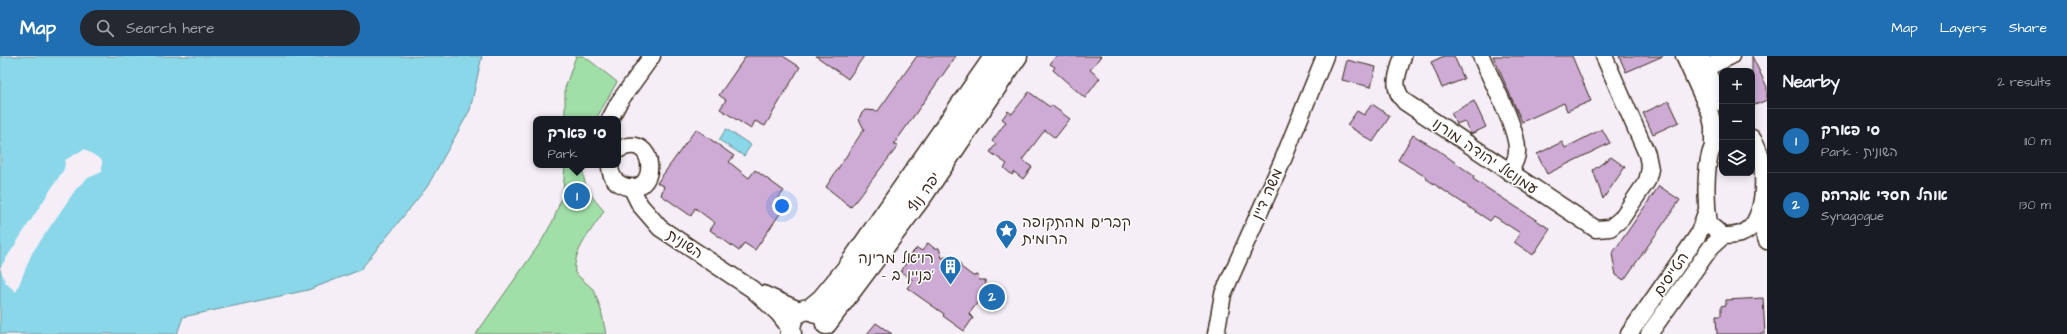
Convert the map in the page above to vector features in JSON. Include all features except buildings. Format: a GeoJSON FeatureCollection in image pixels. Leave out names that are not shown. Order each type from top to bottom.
{"type":"FeatureCollection","features":[{"type":"Feature","properties":{"kind":"main road","name":"יפה נוף"},"geometry":{"type":"LineString","coordinates":[[790,331],[793,316],[822,299],[846,270],[995,56]]}},
{"type":"Feature","properties":{"kind":"main road","name":"יפה נוף"},"geometry":{"type":"LineString","coordinates":[[826,329],[924,193],[1017,56]]}},
{"type":"Feature","properties":{"kind":"main road"},"geometry":{"type":"LineString","coordinates":[[805,310],[820,314],[826,329]]}},
{"type":"Feature","properties":{"kind":"street"},"geometry":{"type":"LineString","coordinates":[[612,116],[652,56]]}},
{"type":"Feature","properties":{"kind":"street","name":"משה דיין"},"geometry":{"type":"LineString","coordinates":[[1216,334],[1223,294],[1282,162],[1325,56]]}},
{"type":"Feature","properties":{"kind":"street","name":"עמנואל יהודה מורנו"},"geometry":{"type":"LineString","coordinates":[[1402,56],[1397,75],[1397,94],[1405,102],[1583,222],[1596,229],[1610,228],[1621,219],[1647,181],[1650,169],[1648,154],[1604,56]]}},
{"type":"Feature","properties":{"kind":"street"},"geometry":{"type":"LineString","coordinates":[[1481,56],[1514,134],[1518,150],[1515,162],[1510,172]]}},
{"type":"Feature","properties":{"kind":"street"},"geometry":{"type":"LineString","coordinates":[[1684,56],[1710,113],[1717,142],[1707,180],[1707,210],[1709,224],[1723,236],[1740,235],[1752,238],[1767,252]]}},
{"type":"Feature","properties":{"kind":"street"},"geometry":{"type":"LineString","coordinates":[[1719,97],[1703,62],[1731,56]]}},
{"type":"Feature","properties":{"kind":"street"},"geometry":{"type":"LineString","coordinates":[[1757,137],[1765,163],[1766,173],[1760,206],[1760,225],[1767,241]]}},
{"type":"Feature","properties":{"kind":"street"},"geometry":{"type":"LineString","coordinates":[[610,168],[615,181],[625,187],[631,187],[644,182],[648,176],[650,163],[643,151],[630,146],[621,149]]}},
{"type":"Feature","properties":{"kind":"street","name":"השונית"},"geometry":{"type":"LineString","coordinates":[[631,187],[640,206],[660,228],[752,289],[778,313],[790,331]]}},
{"type":"Feature","properties":{"kind":"street"},"geometry":{"type":"LineString","coordinates":[[1740,235],[1751,227],[1760,206]]}},
{"type":"Feature","properties":{"kind":"street","name":"הטייסים"},"geometry":{"type":"LineString","coordinates":[[1629,334],[1698,235],[1707,210]]}},
{"type":"Feature","properties":{"kind":"street","name":"הטייסים"},"geometry":{"type":"LineString","coordinates":[[1649,334],[1711,247],[1723,236]]}},
{"type":"Feature","properties":{"kind":"street","name":"השונית"},"geometry":{"type":"LineString","coordinates":[[752,289],[805,310]]}},
{"type":"Feature","properties":{"kind":"green space"},"geometry":{"type":"Polygon","coordinates":[[[576,56],[584,56],[617,82],[598,116],[565,116],[565,88],[576,56]]]}},
{"type":"Feature","properties":{"kind":"green space"},"geometry":{"type":"Polygon","coordinates":[[[565,168],[583,168],[584,179],[588,190],[604,211],[580,248],[575,265],[575,273],[594,290],[601,310],[606,334],[476,334],[541,242],[554,219],[563,193],[565,168]]]}},
{"type":"Feature","properties":{"kind":"water"},"geometry":{"type":"Polygon","coordinates":[[[0,56],[482,56],[470,110],[427,187],[360,270],[308,290],[183,317],[177,334],[0,334],[0,56]]]}},
{"type":"Feature","properties":{"kind":"water"},"geometry":{"type":"Polygon","coordinates":[[[726,129],[751,145],[744,156],[719,140],[726,129]]]}},
{"type":"Feature","properties":{"kind":"pier"},"geometry":{"type":"Polygon","coordinates":[[[84,149],[102,160],[102,172],[86,179],[76,189],[32,253],[16,292],[6,283],[0,268],[64,169],[65,160],[84,149]]]}},
{"type":"Feature","properties":{"kind":"place","name":"סי פארק"},"geometry":{"type":"Point","coordinates":[577,196]}},
{"type":"Feature","properties":{"kind":"place","name":"קברים מהתקופה הרומית"},"geometry":{"type":"Point","coordinates":[1006,250]}},
{"type":"Feature","properties":{"kind":"place","name":"רויאל מרינה - בניין ב'"},"geometry":{"type":"Point","coordinates":[950,286]}},
{"type":"Feature","properties":{"kind":"place","name":"אוהל חסדי אברהם"},"geometry":{"type":"Point","coordinates":[992,297]}}]}
